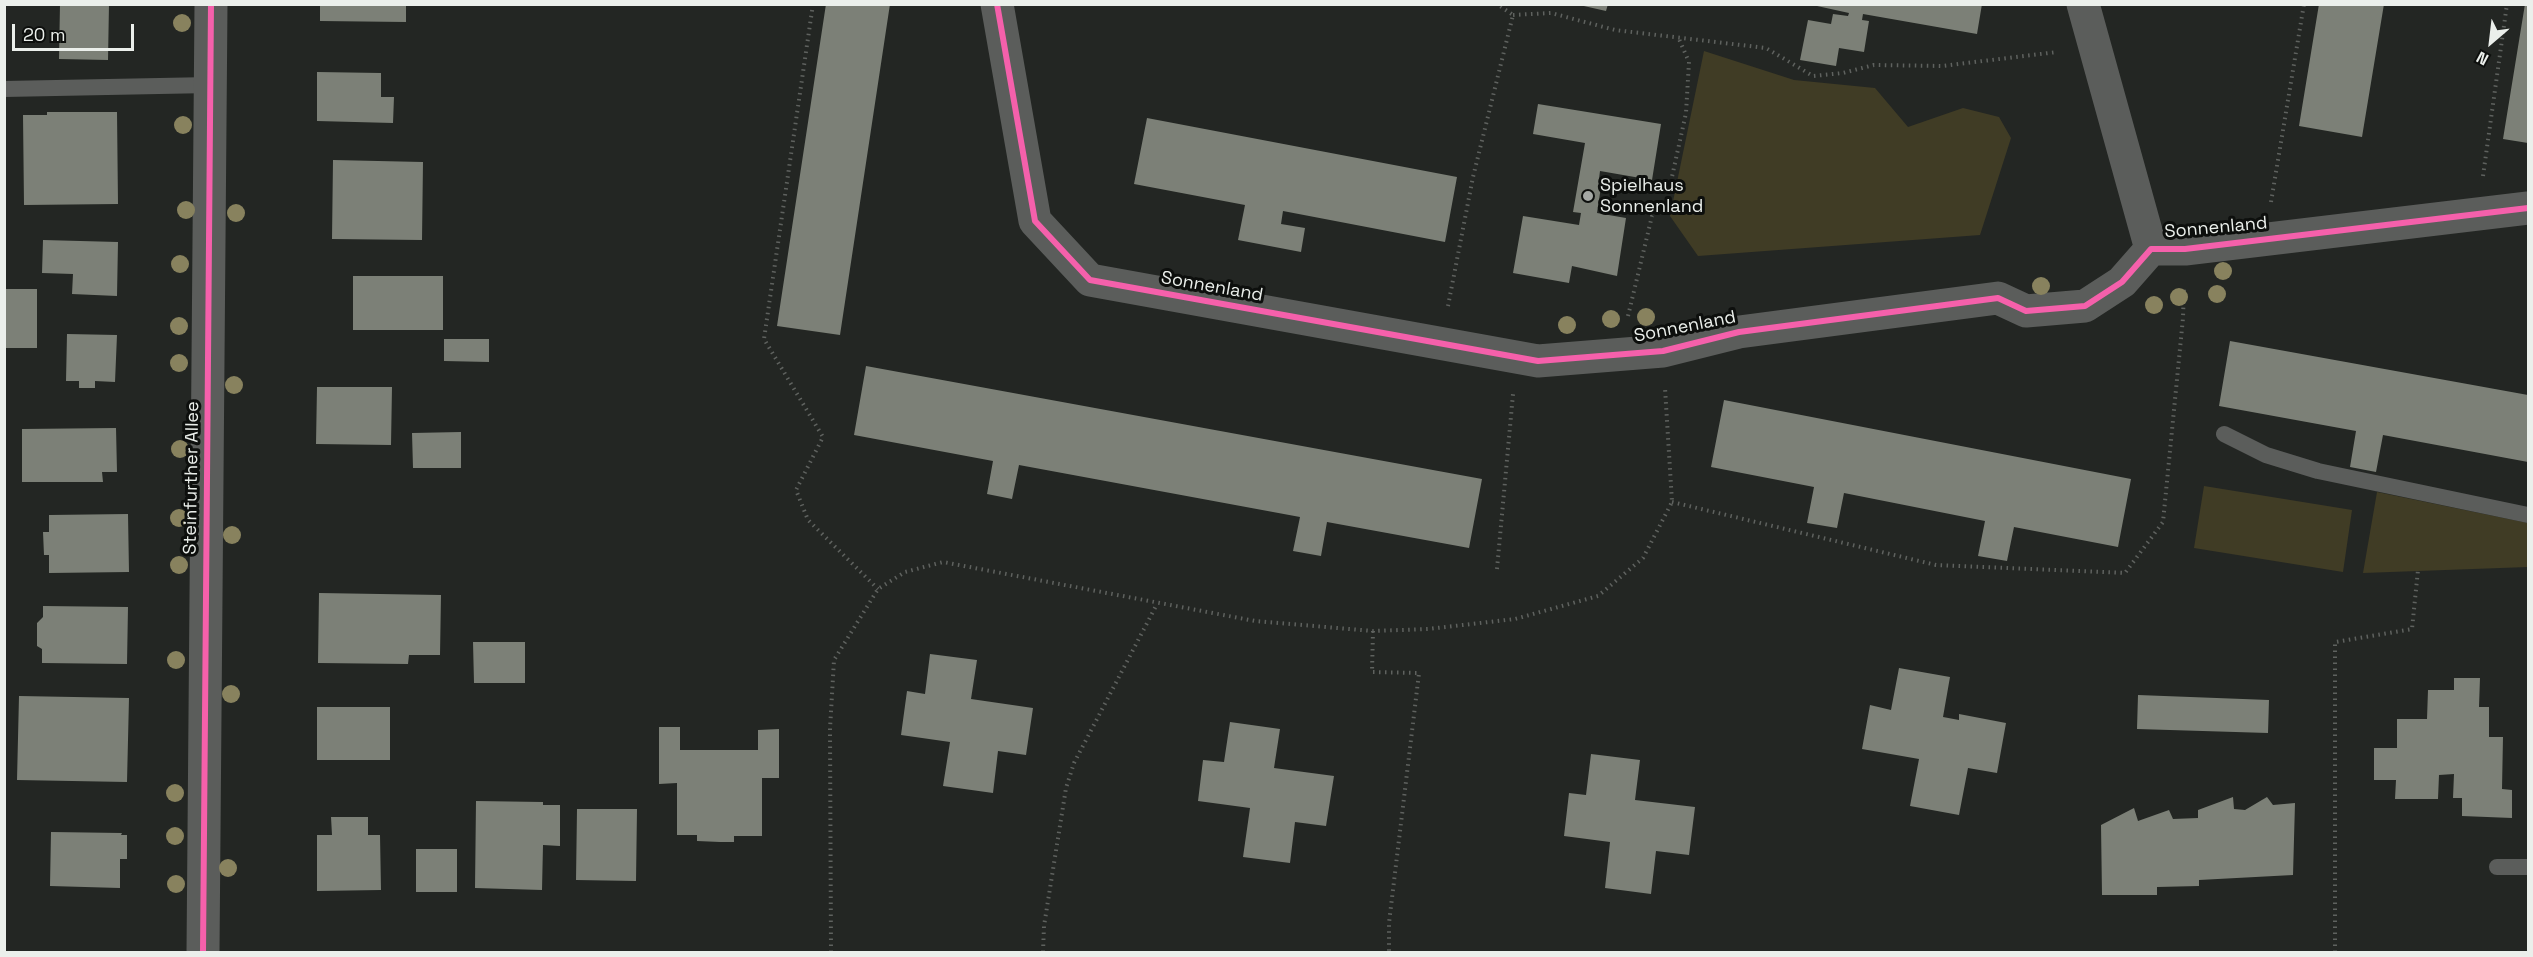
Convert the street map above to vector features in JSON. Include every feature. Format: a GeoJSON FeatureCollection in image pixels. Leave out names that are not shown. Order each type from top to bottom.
{"type":"FeatureCollection","features":[{"type":"Feature","properties":{"kind":"street","name":"Steinfurther Allee"},"geometry":{"type":"LineString","coordinates":[[203,952],[211,4]]}},
{"type":"Feature","properties":{"kind":"street","name":"Sonnenland"},"geometry":{"type":"LineString","coordinates":[[997,4],[1035,221],[1090,280],[1538,361],[1663,351],[1739,332],[1998,298],[2026,311],[2085,306],[2122,282],[2151,249],[2185,249],[2529,208]]}},
{"type":"Feature","properties":{"kind":"street"},"geometry":{"type":"LineString","coordinates":[[2083,4],[2151,249]]}},
{"type":"Feature","properties":{"kind":"lane"},"geometry":{"type":"LineString","coordinates":[[4,89],[211,85]]}},
{"type":"Feature","properties":{"kind":"lane"},"geometry":{"type":"LineString","coordinates":[[2224,434],[2266,455],[2318,471],[2529,515]]}},
{"type":"Feature","properties":{"kind":"lane"},"geometry":{"type":"LineString","coordinates":[[2497,867],[2529,867]]}},
{"type":"Feature","properties":{"kind":"path"},"geometry":{"type":"LineString","coordinates":[[813,4],[764,339],[823,437],[796,490],[808,520],[878,589]]}},
{"type":"Feature","properties":{"kind":"path"},"geometry":{"type":"LineString","coordinates":[[1497,4],[1513,15],[1551,14],[1615,30],[1766,48],[1813,76],[1843,74],[1874,64],[1942,66],[2095,48]]}},
{"type":"Feature","properties":{"kind":"path"},"geometry":{"type":"LineString","coordinates":[[2265,240],[2304,4]]}},
{"type":"Feature","properties":{"kind":"path"},"geometry":{"type":"LineString","coordinates":[[2478,214],[2507,4]]}},
{"type":"Feature","properties":{"kind":"path"},"geometry":{"type":"LineString","coordinates":[[1441,344],[1473,177],[1513,15]]}},
{"type":"Feature","properties":{"kind":"path"},"geometry":{"type":"LineString","coordinates":[[1619,354],[1652,216],[1666,204],[1686,112],[1689,62],[1679,39]]}},
{"type":"Feature","properties":{"kind":"path"},"geometry":{"type":"LineString","coordinates":[[1672,502],[1936,565],[2125,573],[2163,522],[2183,318],[2185,249]]}},
{"type":"Feature","properties":{"kind":"path"},"geometry":{"type":"LineString","coordinates":[[831,952],[830,729],[834,660],[878,589],[904,572],[943,562],[1255,621],[1373,631],[1428,629],[1515,619],[1598,596],[1643,558],[1672,502],[1663,351]]}},
{"type":"Feature","properties":{"kind":"path"},"geometry":{"type":"LineString","coordinates":[[1497,569],[1517,358]]}},
{"type":"Feature","properties":{"kind":"path"},"geometry":{"type":"LineString","coordinates":[[2335,952],[2335,642],[2412,629],[2418,570]]}},
{"type":"Feature","properties":{"kind":"path"},"geometry":{"type":"LineString","coordinates":[[1043,952],[1044,926],[1066,788],[1074,763],[1141,638],[1156,604]]}},
{"type":"Feature","properties":{"kind":"path"},"geometry":{"type":"LineString","coordinates":[[1373,631],[1372,672],[1419,673],[1389,923],[1389,952]]}},
{"type":"Feature","properties":{"kind":"shaded area"},"geometry":{"type":"Polygon","coordinates":[[[1704,51],[1794,80],[1875,88],[1908,127],[1963,108],[1999,117],[2011,138],[1980,235],[1698,256],[1670,216],[1704,51]]]}},
{"type":"Feature","properties":{"kind":"shaded area"},"geometry":{"type":"Polygon","coordinates":[[[2204,486],[2352,510],[2343,572],[2194,548],[2204,486]]]}},
{"type":"Feature","properties":{"kind":"shaded area"},"geometry":{"type":"Polygon","coordinates":[[[2377,492],[2528,523],[2528,567],[2363,573],[2377,492]]]}},
{"type":"Feature","properties":{"kind":"building"},"geometry":{"type":"Polygon","coordinates":[[[60,4],[109,4],[108,60],[59,59],[60,4]]]}},
{"type":"Feature","properties":{"kind":"building"},"geometry":{"type":"Polygon","coordinates":[[[826,4],[890,4],[840,335],[777,326],[826,4]]]}},
{"type":"Feature","properties":{"kind":"building"},"geometry":{"type":"Polygon","coordinates":[[[1575,4],[1608,4],[1606,11],[1575,4]]]}},
{"type":"Feature","properties":{"kind":"building"},"geometry":{"type":"Polygon","coordinates":[[[1808,4],[1982,4],[1977,34],[1863,14],[1862,20],[1869,21],[1864,52],[1839,48],[1836,66],[1800,60],[1808,20],[1831,24],[1833,14],[1848,16],[1849,13],[1808,4]]]}},
{"type":"Feature","properties":{"kind":"building"},"geometry":{"type":"Polygon","coordinates":[[[2319,4],[2384,4],[2362,137],[2299,126],[2319,4]]]}},
{"type":"Feature","properties":{"kind":"building"},"geometry":{"type":"Polygon","coordinates":[[[2525,4],[2528,4],[2528,143],[2503,139],[2525,4]]]}},
{"type":"Feature","properties":{"kind":"building"},"geometry":{"type":"Polygon","coordinates":[[[320,5],[406,5],[406,22],[320,21],[320,5]]]}},
{"type":"Feature","properties":{"kind":"building"},"geometry":{"type":"Polygon","coordinates":[[[317,72],[381,73],[381,97],[394,97],[393,123],[317,121],[317,72]]]}},
{"type":"Feature","properties":{"kind":"building","name":"Spielhaus Sonnenland"},"geometry":{"type":"Polygon","coordinates":[[[1538,104],[1661,124],[1652,180],[1600,171],[1599,179],[1602,180],[1597,213],[1626,218],[1617,276],[1572,266],[1569,283],[1513,273],[1523,216],[1579,225],[1581,213],[1573,212],[1585,143],[1533,134],[1538,104]]]}},
{"type":"Feature","properties":{"kind":"building"},"geometry":{"type":"Polygon","coordinates":[[[47,112],[117,112],[118,204],[24,205],[23,115],[47,115],[47,112]]]}},
{"type":"Feature","properties":{"kind":"building"},"geometry":{"type":"Polygon","coordinates":[[[1147,118],[1457,177],[1445,242],[1283,211],[1281,224],[1305,228],[1301,252],[1238,240],[1245,205],[1134,184],[1147,118]]]}},
{"type":"Feature","properties":{"kind":"building"},"geometry":{"type":"Polygon","coordinates":[[[333,160],[423,162],[422,240],[332,239],[333,160]]]}},
{"type":"Feature","properties":{"kind":"building"},"geometry":{"type":"Polygon","coordinates":[[[43,240],[118,242],[117,296],[72,294],[73,274],[42,273],[43,240]]]}},
{"type":"Feature","properties":{"kind":"building"},"geometry":{"type":"Polygon","coordinates":[[[353,276],[443,276],[443,330],[353,330],[353,276]]]}},
{"type":"Feature","properties":{"kind":"building"},"geometry":{"type":"Polygon","coordinates":[[[4,289],[37,289],[37,348],[4,348],[4,289]]]}},
{"type":"Feature","properties":{"kind":"building"},"geometry":{"type":"Polygon","coordinates":[[[67,334],[117,335],[115,382],[95,381],[95,388],[79,388],[79,381],[66,381],[67,334]]]}},
{"type":"Feature","properties":{"kind":"building"},"geometry":{"type":"Polygon","coordinates":[[[444,339],[489,339],[489,362],[444,361],[444,339]]]}},
{"type":"Feature","properties":{"kind":"building"},"geometry":{"type":"Polygon","coordinates":[[[2230,341],[2528,395],[2528,462],[2383,435],[2376,472],[2350,467],[2356,431],[2219,406],[2230,341]]]}},
{"type":"Feature","properties":{"kind":"building"},"geometry":{"type":"Polygon","coordinates":[[[866,366],[1482,479],[1469,548],[1327,522],[1321,556],[1293,551],[1300,517],[1019,465],[1012,499],[987,494],[993,461],[854,435],[866,366]]]}},
{"type":"Feature","properties":{"kind":"building"},"geometry":{"type":"Polygon","coordinates":[[[317,387],[392,387],[391,445],[316,444],[317,387]]]}},
{"type":"Feature","properties":{"kind":"building"},"geometry":{"type":"Polygon","coordinates":[[[1724,400],[2131,479],[2118,547],[2014,527],[2007,561],[1978,556],[1985,521],[1844,493],[1837,528],[1807,523],[1814,487],[1711,467],[1724,400]]]}},
{"type":"Feature","properties":{"kind":"building"},"geometry":{"type":"Polygon","coordinates":[[[116,428],[117,472],[102,472],[103,482],[22,482],[22,429],[116,428]]]}},
{"type":"Feature","properties":{"kind":"building"},"geometry":{"type":"Polygon","coordinates":[[[461,432],[461,468],[413,468],[412,433],[461,432]]]}},
{"type":"Feature","properties":{"kind":"building"},"geometry":{"type":"Polygon","coordinates":[[[128,514],[129,572],[49,573],[49,555],[44,555],[43,532],[49,532],[49,515],[128,514]]]}},
{"type":"Feature","properties":{"kind":"building"},"geometry":{"type":"Polygon","coordinates":[[[319,593],[441,595],[440,655],[409,655],[408,664],[318,663],[319,593]]]}},
{"type":"Feature","properties":{"kind":"building"},"geometry":{"type":"Polygon","coordinates":[[[43,606],[128,607],[127,664],[42,663],[42,649],[37,646],[37,623],[43,617],[43,606]]]}},
{"type":"Feature","properties":{"kind":"building"},"geometry":{"type":"Polygon","coordinates":[[[473,642],[525,642],[525,683],[474,683],[473,642]]]}},
{"type":"Feature","properties":{"kind":"building"},"geometry":{"type":"Polygon","coordinates":[[[930,654],[977,660],[971,699],[1033,708],[1026,755],[998,751],[993,793],[943,786],[950,742],[901,735],[907,691],[925,694],[930,654]]]}},
{"type":"Feature","properties":{"kind":"building"},"geometry":{"type":"Polygon","coordinates":[[[1899,668],[1950,677],[1943,717],[1959,720],[1959,714],[2006,723],[1997,773],[1968,768],[1959,815],[1910,806],[1919,759],[1862,749],[1870,705],[1891,710],[1899,668]]]}},
{"type":"Feature","properties":{"kind":"building"},"geometry":{"type":"Polygon","coordinates":[[[2454,678],[2480,678],[2479,707],[2489,707],[2489,737],[2503,737],[2502,789],[2512,790],[2512,818],[2462,816],[2462,798],[2453,798],[2454,774],[2439,775],[2438,799],[2395,799],[2396,780],[2374,780],[2374,748],[2397,748],[2397,719],[2427,719],[2428,690],[2454,690],[2454,678]]]}},
{"type":"Feature","properties":{"kind":"building"},"geometry":{"type":"Polygon","coordinates":[[[2138,695],[2269,700],[2268,733],[2137,729],[2138,695]]]}},
{"type":"Feature","properties":{"kind":"building"},"geometry":{"type":"Polygon","coordinates":[[[19,696],[129,698],[127,782],[17,780],[19,696]]]}},
{"type":"Feature","properties":{"kind":"building"},"geometry":{"type":"Polygon","coordinates":[[[317,707],[390,707],[390,760],[317,760],[317,707]]]}},
{"type":"Feature","properties":{"kind":"building"},"geometry":{"type":"Polygon","coordinates":[[[1230,722],[1280,729],[1274,768],[1334,776],[1326,826],[1295,822],[1290,863],[1243,857],[1250,808],[1198,801],[1203,760],[1224,762],[1230,722]]]}},
{"type":"Feature","properties":{"kind":"building"},"geometry":{"type":"Polygon","coordinates":[[[659,727],[680,727],[680,750],[758,750],[758,730],[779,729],[779,778],[762,778],[762,836],[734,836],[734,842],[720,842],[697,841],[697,835],[677,835],[677,783],[659,784],[659,727]]]}},
{"type":"Feature","properties":{"kind":"building"},"geometry":{"type":"Polygon","coordinates":[[[1591,754],[1640,760],[1635,800],[1695,807],[1689,855],[1656,851],[1651,894],[1605,888],[1610,842],[1564,836],[1569,793],[1586,795],[1591,754]]]}},
{"type":"Feature","properties":{"kind":"building"},"geometry":{"type":"Polygon","coordinates":[[[2233,797],[2234,809],[2245,810],[2267,797],[2273,805],[2295,803],[2293,875],[2199,880],[2199,886],[2157,887],[2157,895],[2102,895],[2101,825],[2134,808],[2138,821],[2169,810],[2173,819],[2198,818],[2198,810],[2233,797]]]}},
{"type":"Feature","properties":{"kind":"building"},"geometry":{"type":"Polygon","coordinates":[[[476,801],[543,802],[543,805],[560,805],[560,846],[543,845],[542,890],[475,888],[476,801]]]}},
{"type":"Feature","properties":{"kind":"building"},"geometry":{"type":"Polygon","coordinates":[[[577,809],[637,809],[636,881],[576,880],[577,809]]]}},
{"type":"Feature","properties":{"kind":"building"},"geometry":{"type":"Polygon","coordinates":[[[331,817],[368,817],[368,835],[380,835],[381,890],[317,891],[317,835],[332,835],[331,817]]]}},
{"type":"Feature","properties":{"kind":"building"},"geometry":{"type":"Polygon","coordinates":[[[51,832],[122,833],[121,835],[127,835],[127,859],[120,859],[120,888],[50,886],[51,832]]]}},
{"type":"Feature","properties":{"kind":"building"},"geometry":{"type":"Polygon","coordinates":[[[416,849],[457,849],[457,892],[416,892],[416,849]]]}},
{"type":"Feature","properties":{"kind":"cycle path"},"geometry":{"type":"LineString","coordinates":[[203,952],[211,4]]}},
{"type":"Feature","properties":{"kind":"cycle path"},"geometry":{"type":"LineString","coordinates":[[997,4],[1035,221],[1090,280],[1538,361],[1663,351],[1739,332],[1998,298],[2026,311],[2085,306],[2122,282],[2151,249],[2185,249],[2528,208]]}},
{"type":"Feature","properties":{"kind":"place","name":"Spielhaus Sonnenland"},"geometry":{"type":"Point","coordinates":[1588,196]}}]}
